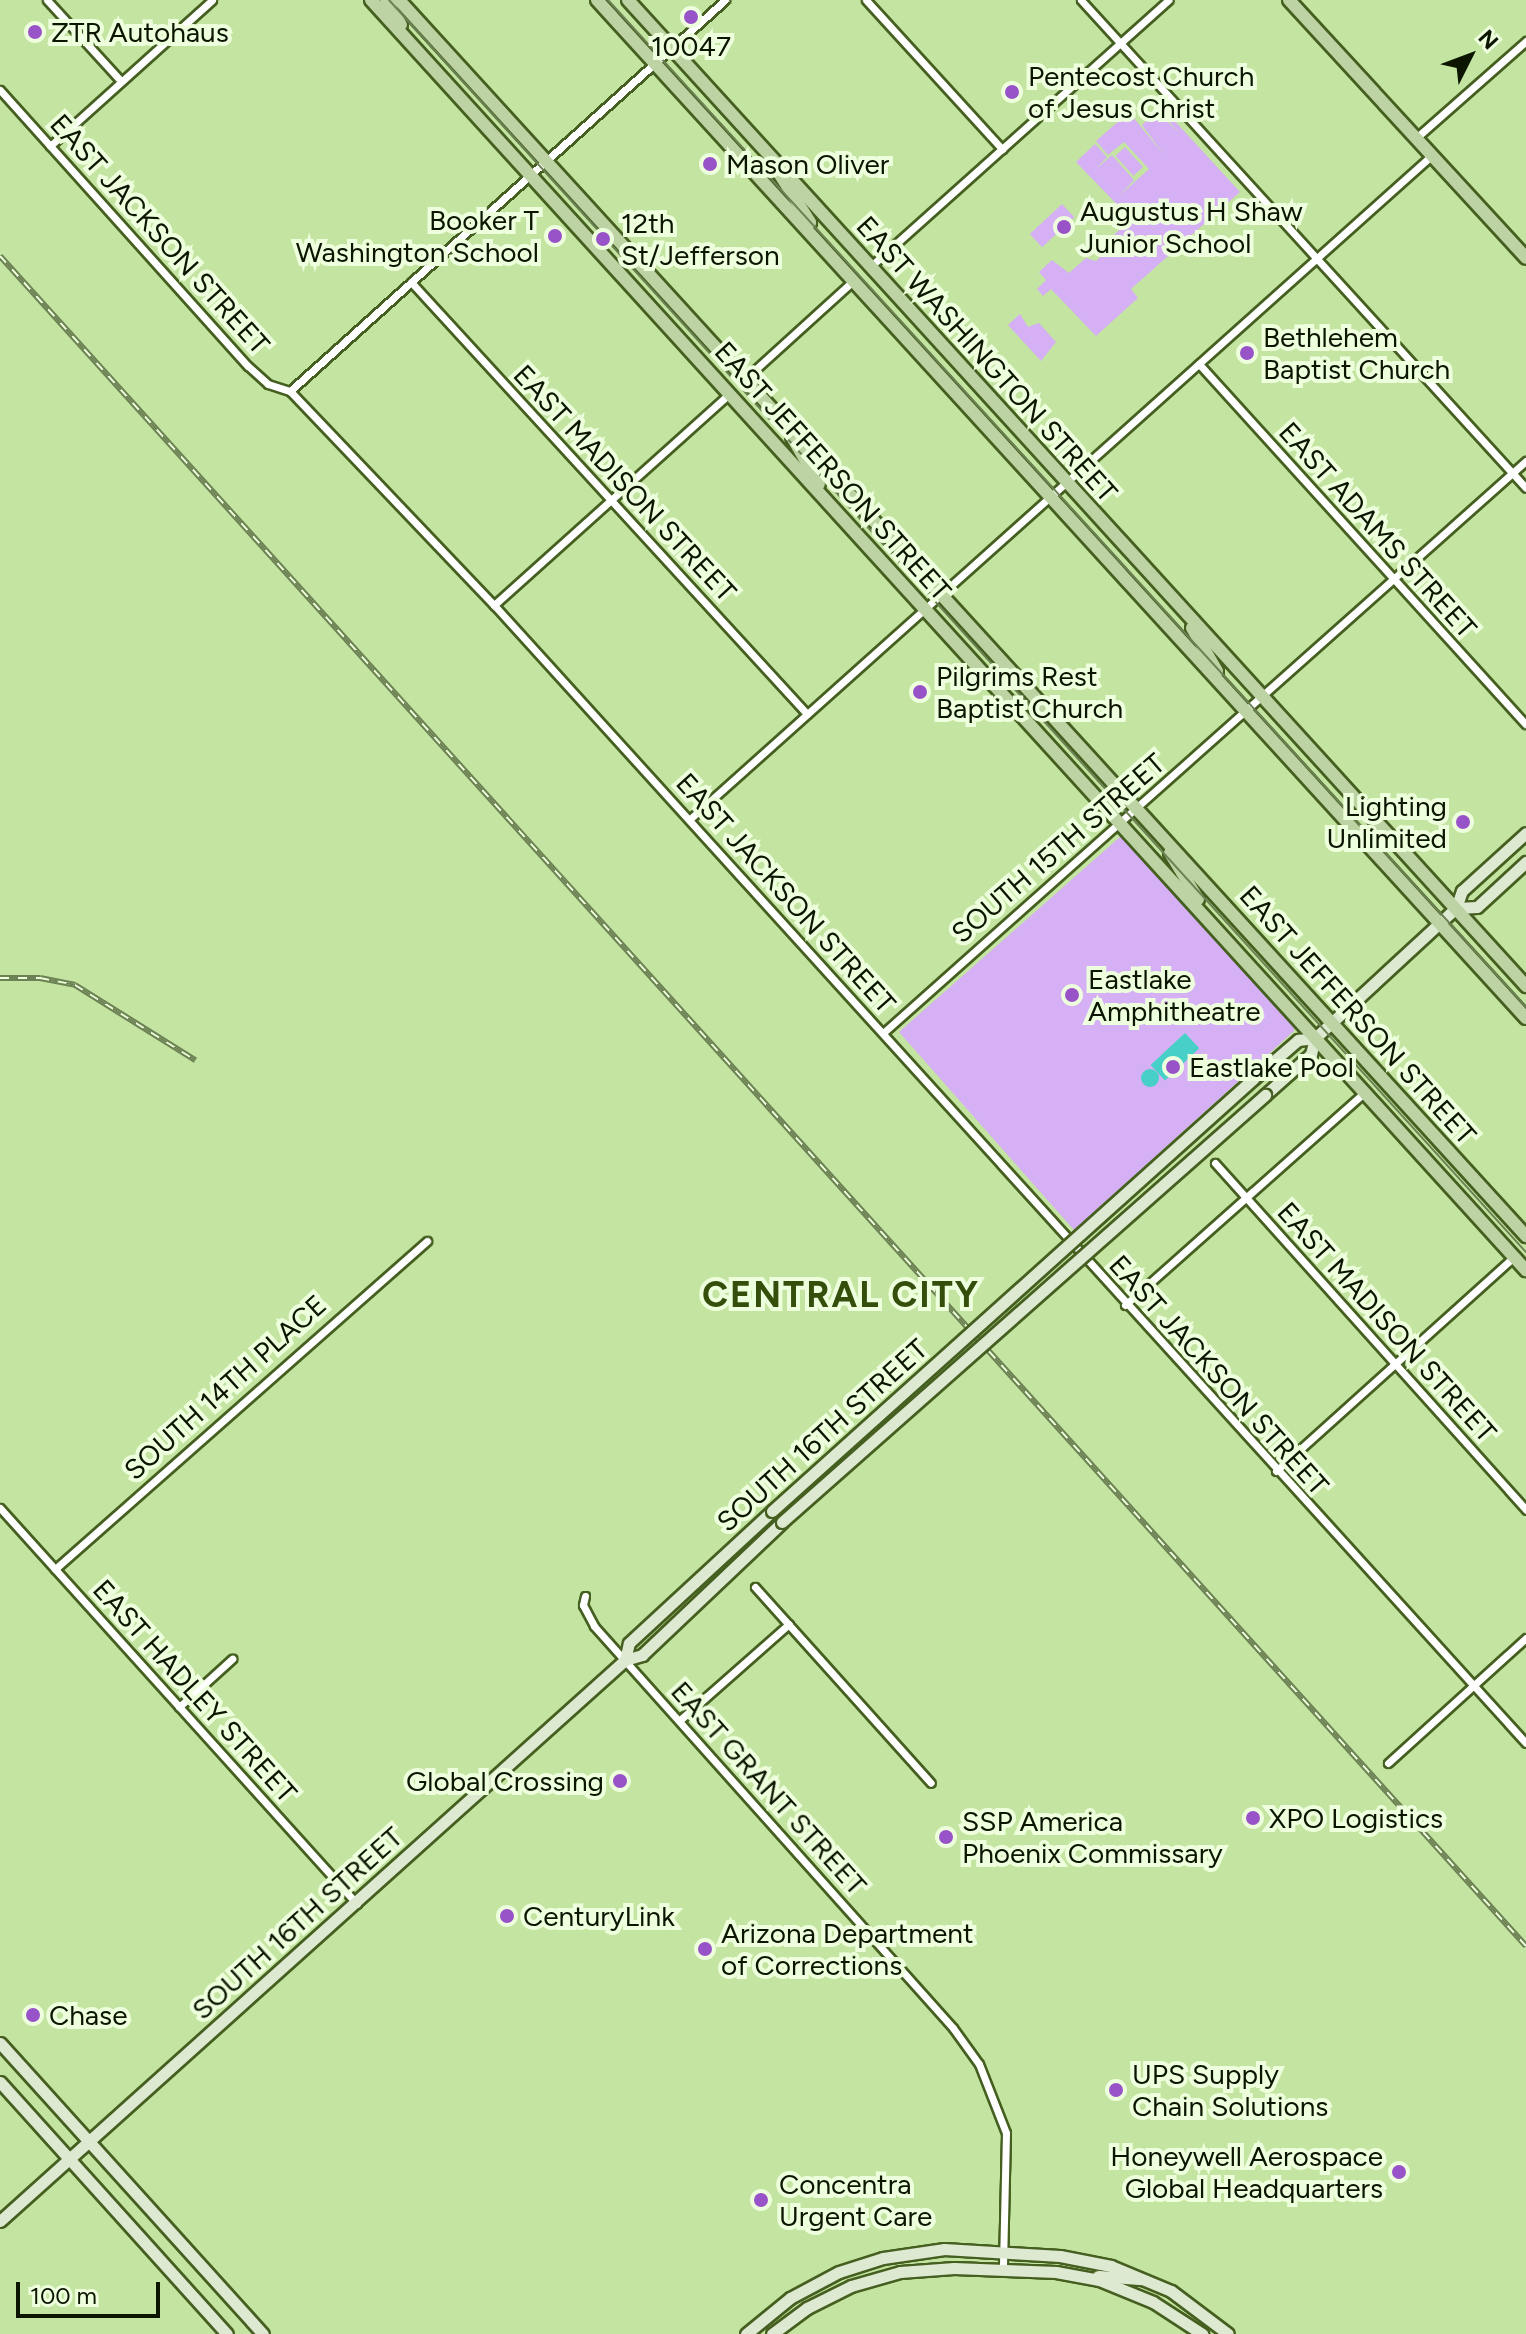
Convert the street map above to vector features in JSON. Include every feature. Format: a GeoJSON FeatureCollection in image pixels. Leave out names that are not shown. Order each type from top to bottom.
{"type":"FeatureCollection","features":[{"type":"Feature","properties":{"kind":"main road","name":"EAST JEFFERSON STREET"},"geometry":{"type":"LineString","coordinates":[[371,0],[1526,1270]]}},
{"type":"Feature","properties":{"kind":"main road","name":"EAST JEFFERSON STREET"},"geometry":{"type":"LineString","coordinates":[[386,0],[416,49]]}},
{"type":"Feature","properties":{"kind":"main road","name":"EAST JEFFERSON STREET"},"geometry":{"type":"LineString","coordinates":[[399,0],[1526,1236]]}},
{"type":"Feature","properties":{"kind":"main road","name":"EAST WASHINGTON STREET"},"geometry":{"type":"LineString","coordinates":[[597,0],[1526,1018]]}},
{"type":"Feature","properties":{"kind":"main road","name":"EAST WASHINGTON STREET"},"geometry":{"type":"LineString","coordinates":[[628,0],[1526,986]]}},
{"type":"Feature","properties":{"kind":"main road"},"geometry":{"type":"LineString","coordinates":[[1289,0],[1526,258]]}},
{"type":"Feature","properties":{"kind":"main road","name":"EAST WASHINGTON STREET"},"geometry":{"type":"LineString","coordinates":[[759,142],[827,249]]}},
{"type":"Feature","properties":{"kind":"main road"},"geometry":{"type":"LineString","coordinates":[[778,414],[831,505]]}},
{"type":"Feature","properties":{"kind":"main road","name":"EAST WASHINGTON STREET"},"geometry":{"type":"LineString","coordinates":[[1181,608],[1228,691]]}},
{"type":"Feature","properties":{"kind":"main road","name":"EAST JEFFERSON STREET"},"geometry":{"type":"LineString","coordinates":[[1154,827],[1214,925]]}},
{"type":"Feature","properties":{"kind":"main road"},"geometry":{"type":"LineString","coordinates":[[1526,833],[1462,891],[1456,908],[1477,907],[1526,862]]}},
{"type":"Feature","properties":{"kind":"main road","name":"SOUTH 16TH STREET"},"geometry":{"type":"LineString","coordinates":[[0,2221],[357,1904],[625,1660],[642,1655],[782,1522],[1311,1054],[1315,1038],[1456,908]]}},
{"type":"Feature","properties":{"kind":"main road","name":"SOUTH 16TH STREET"},"geometry":{"type":"LineString","coordinates":[[625,1660],[629,1643],[772,1511],[1253,1079],[1298,1040],[1315,1038]]}},
{"type":"Feature","properties":{"kind":"main road"},"geometry":{"type":"LineString","coordinates":[[0,2043],[263,2334]]}},
{"type":"Feature","properties":{"kind":"main road"},"geometry":{"type":"LineString","coordinates":[[0,2082],[227,2334]]}},
{"type":"Feature","properties":{"kind":"main road"},"geometry":{"type":"LineString","coordinates":[[746,2334],[806,2288],[865,2263],[921,2251],[1004,2252],[1079,2258],[1144,2278],[1196,2308],[1228,2334]]}},
{"type":"Feature","properties":{"kind":"main road"},"geometry":{"type":"LineString","coordinates":[[772,2334],[807,2308],[869,2280],[917,2269],[1003,2269],[1089,2278],[1144,2278]]}},
{"type":"Feature","properties":{"kind":"main road"},"geometry":{"type":"LineString","coordinates":[[1089,2278],[1153,2302],[1202,2334]]}},
{"type":"Feature","properties":{"kind":"street"},"geometry":{"type":"LineString","coordinates":[[47,0],[121,81]]}},
{"type":"Feature","properties":{"kind":"street"},"geometry":{"type":"LineString","coordinates":[[50,146],[212,0]]}},
{"type":"Feature","properties":{"kind":"street"},"geometry":{"type":"LineString","coordinates":[[290,391],[725,0]]}},
{"type":"Feature","properties":{"kind":"street"},"geometry":{"type":"LineString","coordinates":[[866,0],[1002,149]]}},
{"type":"Feature","properties":{"kind":"street"},"geometry":{"type":"LineString","coordinates":[[1081,0],[1526,488]]}},
{"type":"Feature","properties":{"kind":"street"},"geometry":{"type":"LineString","coordinates":[[871,266],[1169,0]]}},
{"type":"Feature","properties":{"kind":"street"},"geometry":{"type":"LineString","coordinates":[[1416,138],[1526,41]]}},
{"type":"Feature","properties":{"kind":"street","name":"EAST JACKSON STREET"},"geometry":{"type":"LineString","coordinates":[[0,90],[248,366],[268,384],[290,391],[494,605],[1125,1305],[1526,1743]]}},
{"type":"Feature","properties":{"kind":"street"},"geometry":{"type":"LineString","coordinates":[[690,819],[1432,155]]}},
{"type":"Feature","properties":{"kind":"street"},"geometry":{"type":"LineString","coordinates":[[746,378],[854,280]]}},
{"type":"Feature","properties":{"kind":"street","name":"EAST MADISON STREET"},"geometry":{"type":"LineString","coordinates":[[411,282],[807,714]]}},
{"type":"Feature","properties":{"kind":"street","name":"EAST ADAMS STREET"},"geometry":{"type":"LineString","coordinates":[[1199,364],[1526,724]]}},
{"type":"Feature","properties":{"kind":"street"},"geometry":{"type":"LineString","coordinates":[[494,605],[730,393]]}},
{"type":"Feature","properties":{"kind":"street","name":"SOUTH 15TH STREET"},"geometry":{"type":"LineString","coordinates":[[883,1033],[1526,461]]}},
{"type":"Feature","properties":{"kind":"street"},"geometry":{"type":"LineString","coordinates":[[1125,1305],[1365,1092]]}},
{"type":"Feature","properties":{"kind":"street","name":"EAST MADISON STREET"},"geometry":{"type":"LineString","coordinates":[[1215,1163],[1526,1510]]}},
{"type":"Feature","properties":{"kind":"street","name":"SOUTH 14TH PLACE"},"geometry":{"type":"LineString","coordinates":[[55,1569],[427,1241]]}},
{"type":"Feature","properties":{"kind":"street"},"geometry":{"type":"LineString","coordinates":[[1276,1471],[1514,1257]]}},
{"type":"Feature","properties":{"kind":"street","name":"EAST HADLEY STREET"},"geometry":{"type":"LineString","coordinates":[[0,1508],[357,1904]]}},
{"type":"Feature","properties":{"kind":"street"},"geometry":{"type":"LineString","coordinates":[[755,1587],[931,1783]]}},
{"type":"Feature","properties":{"kind":"street","name":"EAST GRANT STREET"},"geometry":{"type":"LineString","coordinates":[[585,1596],[588,1618],[953,2028],[979,2064],[1006,2133],[1003,2269]]}},
{"type":"Feature","properties":{"kind":"street"},"geometry":{"type":"LineString","coordinates":[[680,1720],[789,1624]]}},
{"type":"Feature","properties":{"kind":"street"},"geometry":{"type":"LineString","coordinates":[[1388,1763],[1526,1638]]}},
{"type":"Feature","properties":{"kind":"street"},"geometry":{"type":"LineString","coordinates":[[179,1707],[232,1659]]}},
{"type":"Feature","properties":{"kind":"shaded area"},"geometry":{"type":"Polygon","coordinates":[[[1162,107],[1240,192],[1131,289],[1138,298],[1096,336],[1051,289],[1043,296],[1037,289],[1046,280],[1039,272],[1052,260],[1069,273],[1086,258],[1096,261],[1102,255],[1098,250],[1131,219],[1076,162],[1095,144],[1107,157],[1096,169],[1112,155],[1134,180],[1120,195],[1149,169],[1124,142],[1108,155],[1096,141],[1129,112],[1164,155],[1142,125],[1157,111],[1179,133],[1159,110],[1162,107]]]}},
{"type":"Feature","properties":{"kind":"shaded area"},"geometry":{"type":"Polygon","coordinates":[[[1125,147],[1143,167],[1133,176],[1115,156],[1125,147]]]}},
{"type":"Feature","properties":{"kind":"shaded area"},"geometry":{"type":"Polygon","coordinates":[[[1062,204],[1074,217],[1042,247],[1030,234],[1062,204]]]}},
{"type":"Feature","properties":{"kind":"shaded area"},"geometry":{"type":"Polygon","coordinates":[[[1020,314],[1028,327],[1039,323],[1056,342],[1041,361],[1008,325],[1020,314]]]}},
{"type":"Feature","properties":{"kind":"shaded area"},"geometry":{"type":"Polygon","coordinates":[[[1121,836],[1294,1024],[1294,1031],[1074,1230],[899,1032],[1121,836]]]}},
{"type":"Feature","properties":{"kind":"water"},"geometry":{"type":"Polygon","coordinates":[[[1185,1033],[1199,1048],[1165,1080],[1151,1065],[1185,1033]]]}},
{"type":"Feature","properties":{"kind":"water"},"geometry":{"type":"Polygon","coordinates":[[[1150,1069],[1159,1078],[1150,1087],[1141,1078],[1150,1069]]]}},
{"type":"Feature","properties":{"kind":"tram line"},"geometry":{"type":"LineString","coordinates":[[389,0],[1526,1252]]}},
{"type":"Feature","properties":{"kind":"tram line"},"geometry":{"type":"LineString","coordinates":[[608,0],[1526,1007]]}},
{"type":"Feature","properties":{"kind":"railway"},"geometry":{"type":"LineString","coordinates":[[0,256],[1526,1946]]}},
{"type":"Feature","properties":{"kind":"railway"},"geometry":{"type":"LineString","coordinates":[[0,978],[40,978],[75,985],[195,1060]]}},
{"type":"Feature","properties":{"kind":"place","name":"10047"},"geometry":{"type":"Point","coordinates":[691,17]}},
{"type":"Feature","properties":{"kind":"place","name":"ZTR Autohaus"},"geometry":{"type":"Point","coordinates":[35,32]}},
{"type":"Feature","properties":{"kind":"place","name":"Pentecost Church of Jesus Christ"},"geometry":{"type":"Point","coordinates":[1012,92]}},
{"type":"Feature","properties":{"kind":"place","name":"Mason Oliver"},"geometry":{"type":"Point","coordinates":[710,164]}},
{"type":"Feature","properties":{"kind":"place","name":"Augustus H Shaw Junior School"},"geometry":{"type":"Point","coordinates":[1064,227]}},
{"type":"Feature","properties":{"kind":"place","name":"Booker T Washington School"},"geometry":{"type":"Point","coordinates":[555,236]}},
{"type":"Feature","properties":{"kind":"place","name":"12th St/Jefferson"},"geometry":{"type":"Point","coordinates":[603,239]}},
{"type":"Feature","properties":{"kind":"place","name":"Bethlehem Baptist Church"},"geometry":{"type":"Point","coordinates":[1247,353]}},
{"type":"Feature","properties":{"kind":"place","name":"Pilgrims Rest Baptist Church"},"geometry":{"type":"Point","coordinates":[920,692]}},
{"type":"Feature","properties":{"kind":"place","name":"Lighting Unlimited"},"geometry":{"type":"Point","coordinates":[1463,822]}},
{"type":"Feature","properties":{"kind":"place","name":"Eastlake Amphitheatre"},"geometry":{"type":"Point","coordinates":[1072,995]}},
{"type":"Feature","properties":{"kind":"place","name":"Eastlake Pool"},"geometry":{"type":"Point","coordinates":[1173,1067]}},
{"type":"Feature","properties":{"kind":"place","name":"Global Crossing"},"geometry":{"type":"Point","coordinates":[620,1781]}},
{"type":"Feature","properties":{"kind":"place","name":"XPO Logistics"},"geometry":{"type":"Point","coordinates":[1253,1818]}},
{"type":"Feature","properties":{"kind":"place","name":"SSP America Phoenix Commissary"},"geometry":{"type":"Point","coordinates":[946,1837]}},
{"type":"Feature","properties":{"kind":"place","name":"CenturyLink"},"geometry":{"type":"Point","coordinates":[507,1916]}},
{"type":"Feature","properties":{"kind":"place","name":"Arizona Department of Corrections"},"geometry":{"type":"Point","coordinates":[705,1949]}},
{"type":"Feature","properties":{"kind":"place","name":"Chase"},"geometry":{"type":"Point","coordinates":[33,2015]}},
{"type":"Feature","properties":{"kind":"place","name":"UPS Supply Chain Solutions"},"geometry":{"type":"Point","coordinates":[1116,2090]}},
{"type":"Feature","properties":{"kind":"place","name":"Honeywell Aerospace Global Headquarters"},"geometry":{"type":"Point","coordinates":[1399,2172]}},
{"type":"Feature","properties":{"kind":"place","name":"Concentra Urgent Care"},"geometry":{"type":"Point","coordinates":[761,2200]}},
{"type":"Feature","properties":{"kind":"district","name":"CENTRAL CITY"},"geometry":{"type":"Point","coordinates":[841,1295]}}]}
